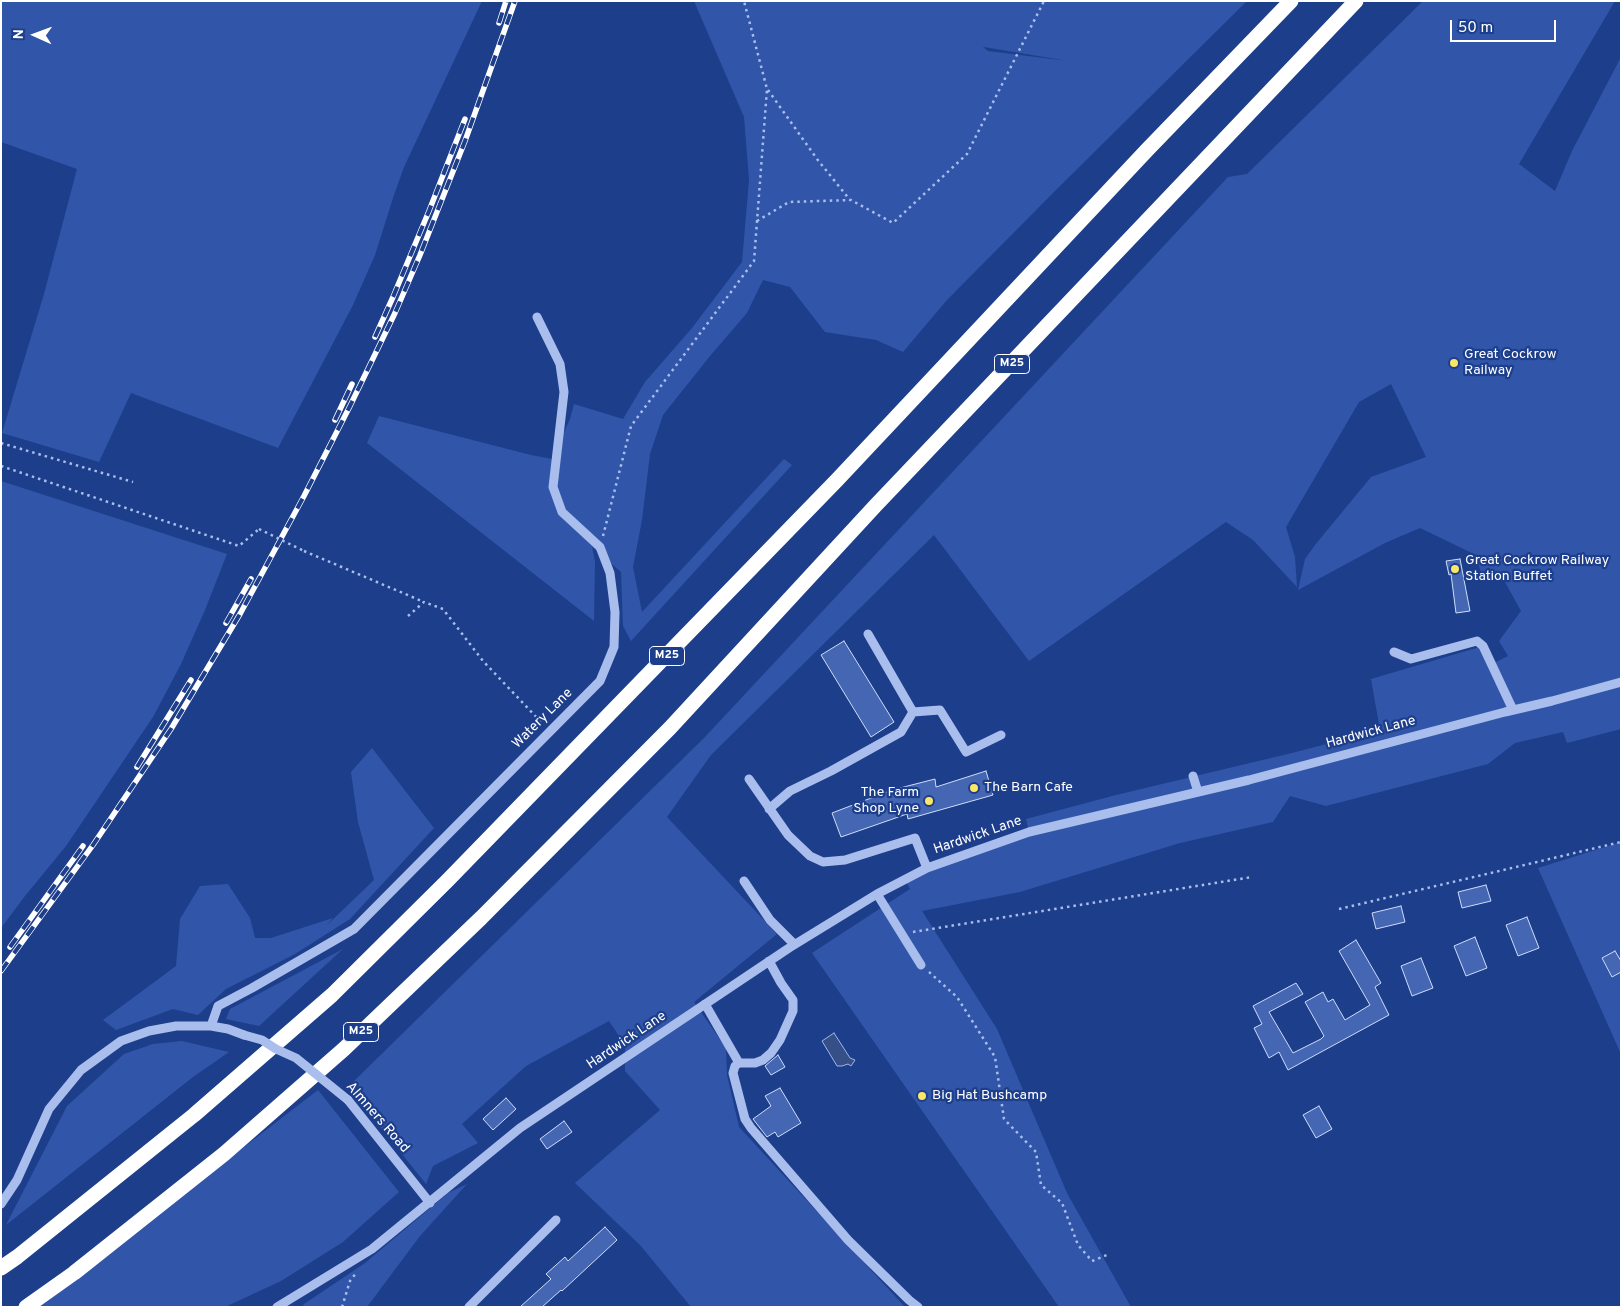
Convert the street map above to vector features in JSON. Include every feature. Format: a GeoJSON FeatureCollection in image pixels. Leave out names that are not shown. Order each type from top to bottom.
{"type":"FeatureCollection","features":[{"type":"Feature","properties":{"kind":"highway","name":"M25"},"geometry":{"type":"LineString","coordinates":[[1,1268],[194,1115],[332,995],[604,721],[837,480],[1147,150],[1291,1]]}},
{"type":"Feature","properties":{"kind":"highway","name":"M25"},"geometry":{"type":"LineString","coordinates":[[26,1307],[74,1273],[224,1154],[344,1049],[481,918],[670,728],[876,506],[1356,1]]}},
{"type":"Feature","properties":{"kind":"street","name":"Watery Lane"},"geometry":{"type":"LineString","coordinates":[[211,1026],[218,1006],[354,929],[600,681],[614,647],[615,612],[610,573],[600,547],[562,512],[553,487],[564,392],[560,364],[538,317]]}},
{"type":"Feature","properties":{"kind":"street"},"geometry":{"type":"LineString","coordinates":[[868,634],[913,712]]}},
{"type":"Feature","properties":{"kind":"street"},"geometry":{"type":"LineString","coordinates":[[1394,652],[1411,659],[1477,641],[1483,646],[1513,710]]}},
{"type":"Feature","properties":{"kind":"street","name":"Hardwick Lane"},"geometry":{"type":"LineString","coordinates":[[277,1307],[372,1249],[520,1128],[794,944],[877,894],[927,868],[1029,832],[1198,792],[1513,710],[1552,702],[1621,682]]}},
{"type":"Feature","properties":{"kind":"street"},"geometry":{"type":"LineString","coordinates":[[913,712],[940,710],[966,752],[1001,735]]}},
{"type":"Feature","properties":{"kind":"street"},"geometry":{"type":"LineString","coordinates":[[769,809],[790,791],[902,732],[913,712]]}},
{"type":"Feature","properties":{"kind":"street"},"geometry":{"type":"LineString","coordinates":[[1193,776],[1198,792]]}},
{"type":"Feature","properties":{"kind":"street"},"geometry":{"type":"LineString","coordinates":[[749,780],[788,835],[810,856],[823,862],[845,860],[915,838],[927,868]]}},
{"type":"Feature","properties":{"kind":"street"},"geometry":{"type":"LineString","coordinates":[[744,881],[770,920],[794,944]]}},
{"type":"Feature","properties":{"kind":"street"},"geometry":{"type":"LineString","coordinates":[[877,894],[921,965]]}},
{"type":"Feature","properties":{"kind":"street"},"geometry":{"type":"LineString","coordinates":[[739,1063],[755,1063],[763,1060],[771,1053],[780,1040],[793,1011],[793,1000],[769,961]]}},
{"type":"Feature","properties":{"kind":"street"},"geometry":{"type":"LineString","coordinates":[[705,1004],[739,1063]]}},
{"type":"Feature","properties":{"kind":"street","name":"Almners Road"},"geometry":{"type":"LineString","coordinates":[[1,1204],[17,1180],[49,1109],[81,1070],[121,1041],[148,1031],[176,1026],[211,1026],[228,1029],[262,1040],[296,1058],[348,1100],[430,1203]]}},
{"type":"Feature","properties":{"kind":"street"},"geometry":{"type":"LineString","coordinates":[[739,1063],[733,1073],[745,1119],[751,1128],[848,1240],[918,1307]]}},
{"type":"Feature","properties":{"kind":"street"},"geometry":{"type":"LineString","coordinates":[[469,1307],[556,1220]]}},
{"type":"Feature","properties":{"kind":"path"},"geometry":{"type":"LineString","coordinates":[[600,547],[632,426],[754,261],[767,89],[744,1]]}},
{"type":"Feature","properties":{"kind":"path"},"geometry":{"type":"LineString","coordinates":[[767,89],[817,159],[851,200],[893,223],[967,154],[1044,1]]}},
{"type":"Feature","properties":{"kind":"path"},"geometry":{"type":"LineString","coordinates":[[757,221],[789,202],[851,200]]}},
{"type":"Feature","properties":{"kind":"path"},"geometry":{"type":"LineString","coordinates":[[1,443],[133,482]]}},
{"type":"Feature","properties":{"kind":"path"},"geometry":{"type":"LineString","coordinates":[[1,466],[239,546],[259,528],[304,551],[443,609],[483,661],[550,731]]}},
{"type":"Feature","properties":{"kind":"path"},"geometry":{"type":"LineString","coordinates":[[408,616],[424,602]]}},
{"type":"Feature","properties":{"kind":"path"},"geometry":{"type":"LineString","coordinates":[[1339,909],[1621,842]]}},
{"type":"Feature","properties":{"kind":"path"},"geometry":{"type":"LineString","coordinates":[[901,934],[1252,877]]}},
{"type":"Feature","properties":{"kind":"path"},"geometry":{"type":"LineString","coordinates":[[921,965],[957,998],[994,1057],[1004,1119],[1036,1152],[1041,1184],[1062,1203],[1078,1245],[1092,1261],[1107,1255]]}},
{"type":"Feature","properties":{"kind":"path"},"geometry":{"type":"LineString","coordinates":[[342,1307],[350,1281],[360,1269]]}},
{"type":"Feature","properties":{"kind":"shaded area"},"geometry":{"type":"Polygon","coordinates":[[[1,1],[482,1],[404,167],[375,255],[353,305],[278,448],[131,393],[99,462],[2,433],[44,294],[77,169],[1,142],[1,1]]]}},
{"type":"Feature","properties":{"kind":"shaded area"},"geometry":{"type":"Polygon","coordinates":[[[694,1],[1247,1],[947,300],[903,352],[876,340],[825,332],[790,287],[763,280],[747,313],[663,415],[650,454],[642,520],[633,567],[642,612],[784,459],[792,465],[631,641],[623,626],[621,572],[592,547],[595,561],[594,621],[367,443],[379,416],[552,459],[570,419],[574,404],[623,419],[645,382],[692,328],[742,262],[749,180],[744,117],[694,1]],[[983,47],[988,51],[1068,61],[983,47]]]}},
{"type":"Feature","properties":{"kind":"shaded area"},"geometry":{"type":"Polygon","coordinates":[[[1423,1],[1615,1],[1519,164],[1555,191],[1572,151],[1621,57],[1621,729],[1567,743],[1563,732],[1515,743],[1488,764],[1326,806],[1290,796],[1273,822],[1180,843],[1020,892],[922,911],[997,1029],[1067,1193],[1131,1307],[1059,1307],[812,953],[910,889],[905,879],[1029,832],[1026,819],[1380,730],[1371,679],[1483,646],[1492,664],[1508,656],[1499,641],[1521,611],[1500,573],[1483,580],[1476,555],[1420,528],[1385,543],[1298,590],[1305,559],[1371,477],[1426,457],[1391,384],[1359,402],[1286,527],[1295,557],[1297,587],[1253,540],[1226,522],[1029,661],[934,535],[711,755],[667,817],[777,934],[694,1002],[726,1048],[727,1075],[739,1127],[905,1307],[691,1307],[640,1245],[575,1183],[660,1110],[625,1071],[625,1045],[609,1021],[526,1066],[462,1124],[478,1143],[433,1166],[426,1184],[353,1093],[351,1084],[704,738],[1228,177],[1247,174],[1423,1]]]}},
{"type":"Feature","properties":{"kind":"shaded area"},"geometry":{"type":"Polygon","coordinates":[[[1,481],[227,554],[181,664],[153,717],[66,846],[1,928],[1,481]]]}},
{"type":"Feature","properties":{"kind":"shaded area"},"geometry":{"type":"Polygon","coordinates":[[[372,748],[434,828],[350,919],[295,954],[226,989],[198,1015],[173,1009],[116,1030],[103,1020],[176,966],[180,919],[200,886],[228,884],[250,918],[255,938],[271,938],[333,918],[326,926],[374,880],[358,822],[351,772],[372,748]]]}},
{"type":"Feature","properties":{"kind":"shaded area"},"geometry":{"type":"Polygon","coordinates":[[[1621,842],[1621,961],[1615,951],[1602,958],[1612,977],[1621,972],[1621,1054],[1538,868],[1621,842]]]}},
{"type":"Feature","properties":{"kind":"shaded area"},"geometry":{"type":"Polygon","coordinates":[[[343,949],[259,1026],[226,1019],[230,1009],[343,949]]]}},
{"type":"Feature","properties":{"kind":"shaded area"},"geometry":{"type":"Polygon","coordinates":[[[834,1033],[850,1058],[855,1060],[851,1066],[848,1064],[837,1066],[822,1041],[834,1033]]]}},
{"type":"Feature","properties":{"kind":"shaded area"},"geometry":{"type":"Polygon","coordinates":[[[182,1041],[229,1052],[193,1077],[6,1225],[67,1106],[124,1054],[153,1044],[182,1041]]]}},
{"type":"Feature","properties":{"kind":"shaded area"},"geometry":{"type":"Polygon","coordinates":[[[318,1090],[399,1192],[343,1242],[281,1281],[225,1307],[36,1307],[318,1090]]]}},
{"type":"Feature","properties":{"kind":"shaded area"},"geometry":{"type":"Polygon","coordinates":[[[467,1184],[420,1236],[367,1307],[302,1307],[365,1263],[448,1193],[467,1184]]]}},
{"type":"Feature","properties":{"kind":"building"},"geometry":{"type":"Polygon","coordinates":[[[1460,559],[1470,611],[1456,613],[1451,574],[1449,575],[1446,561],[1460,559]]]}},
{"type":"Feature","properties":{"kind":"building"},"geometry":{"type":"Polygon","coordinates":[[[844,641],[894,722],[871,737],[821,655],[844,641]]]}},
{"type":"Feature","properties":{"kind":"building"},"geometry":{"type":"Polygon","coordinates":[[[986,771],[993,795],[908,819],[907,814],[841,837],[832,813],[892,790],[935,779],[936,787],[986,771]]]}},
{"type":"Feature","properties":{"kind":"building"},"geometry":{"type":"Polygon","coordinates":[[[1486,885],[1491,901],[1462,908],[1458,892],[1486,885]]]}},
{"type":"Feature","properties":{"kind":"building"},"geometry":{"type":"Polygon","coordinates":[[[1401,906],[1405,922],[1376,929],[1372,913],[1401,906]]]}},
{"type":"Feature","properties":{"kind":"building"},"geometry":{"type":"Polygon","coordinates":[[[1527,917],[1539,948],[1518,956],[1506,925],[1527,917]]]}},
{"type":"Feature","properties":{"kind":"building"},"geometry":{"type":"Polygon","coordinates":[[[1475,937],[1487,968],[1466,976],[1454,946],[1475,937]]]}},
{"type":"Feature","properties":{"kind":"building"},"geometry":{"type":"Polygon","coordinates":[[[1356,940],[1381,983],[1375,987],[1389,1015],[1288,1070],[1279,1052],[1269,1058],[1254,1028],[1262,1024],[1253,1006],[1296,983],[1303,994],[1269,1012],[1293,1053],[1321,1039],[1324,1036],[1305,1002],[1323,992],[1328,1002],[1333,999],[1345,1020],[1370,1005],[1339,951],[1356,940]]]}},
{"type":"Feature","properties":{"kind":"building"},"geometry":{"type":"Polygon","coordinates":[[[1615,951],[1621,961],[1621,972],[1612,977],[1602,958],[1615,951]]]}},
{"type":"Feature","properties":{"kind":"building"},"geometry":{"type":"Polygon","coordinates":[[[1421,958],[1433,988],[1412,996],[1401,966],[1421,958]]]}},
{"type":"Feature","properties":{"kind":"building"},"geometry":{"type":"Polygon","coordinates":[[[778,1055],[785,1067],[771,1075],[765,1066],[778,1055]]]}},
{"type":"Feature","properties":{"kind":"building"},"geometry":{"type":"Polygon","coordinates":[[[780,1088],[801,1123],[778,1137],[775,1132],[767,1137],[753,1119],[771,1106],[765,1096],[780,1088]]]}},
{"type":"Feature","properties":{"kind":"building"},"geometry":{"type":"Polygon","coordinates":[[[506,1098],[516,1109],[493,1130],[483,1119],[506,1098]]]}},
{"type":"Feature","properties":{"kind":"building"},"geometry":{"type":"Polygon","coordinates":[[[1319,1106],[1332,1129],[1316,1138],[1303,1115],[1319,1106]]]}},
{"type":"Feature","properties":{"kind":"building"},"geometry":{"type":"Polygon","coordinates":[[[564,1121],[572,1132],[547,1149],[540,1139],[564,1121]]]}},
{"type":"Feature","properties":{"kind":"building"},"geometry":{"type":"Polygon","coordinates":[[[605,1227],[617,1240],[542,1307],[520,1307],[551,1279],[546,1274],[565,1257],[568,1261],[605,1227]]]}},
{"type":"Feature","properties":{"kind":"railway"},"geometry":{"type":"LineString","coordinates":[[499,23],[506,1]]}},
{"type":"Feature","properties":{"kind":"railway"},"geometry":{"type":"LineString","coordinates":[[1,971],[93,845],[171,729],[240,614],[304,496],[395,313],[420,255],[465,141],[515,1]]}},
{"type":"Feature","properties":{"kind":"railway"},"geometry":{"type":"LineString","coordinates":[[375,337],[429,211],[465,119]]}},
{"type":"Feature","properties":{"kind":"railway"},"geometry":{"type":"LineString","coordinates":[[335,420],[352,384]]}},
{"type":"Feature","properties":{"kind":"railway"},"geometry":{"type":"LineString","coordinates":[[226,623],[251,579]]}},
{"type":"Feature","properties":{"kind":"railway"},"geometry":{"type":"LineString","coordinates":[[137,767],[191,680]]}},
{"type":"Feature","properties":{"kind":"railway"},"geometry":{"type":"LineString","coordinates":[[10,947],[83,846]]}},
{"type":"Feature","properties":{"kind":"place","name":"Great Cockrow Railway"},"geometry":{"type":"Point","coordinates":[1454,363]}},
{"type":"Feature","properties":{"kind":"place","name":"Great Cockrow Railway Station Buffet"},"geometry":{"type":"Point","coordinates":[1455,569]}},
{"type":"Feature","properties":{"kind":"place","name":"The Barn Cafe"},"geometry":{"type":"Point","coordinates":[974,788]}},
{"type":"Feature","properties":{"kind":"place","name":"The Farm Shop Lyne"},"geometry":{"type":"Point","coordinates":[929,801]}},
{"type":"Feature","properties":{"kind":"place","name":"Big Hat Bushcamp"},"geometry":{"type":"Point","coordinates":[922,1096]}}]}
